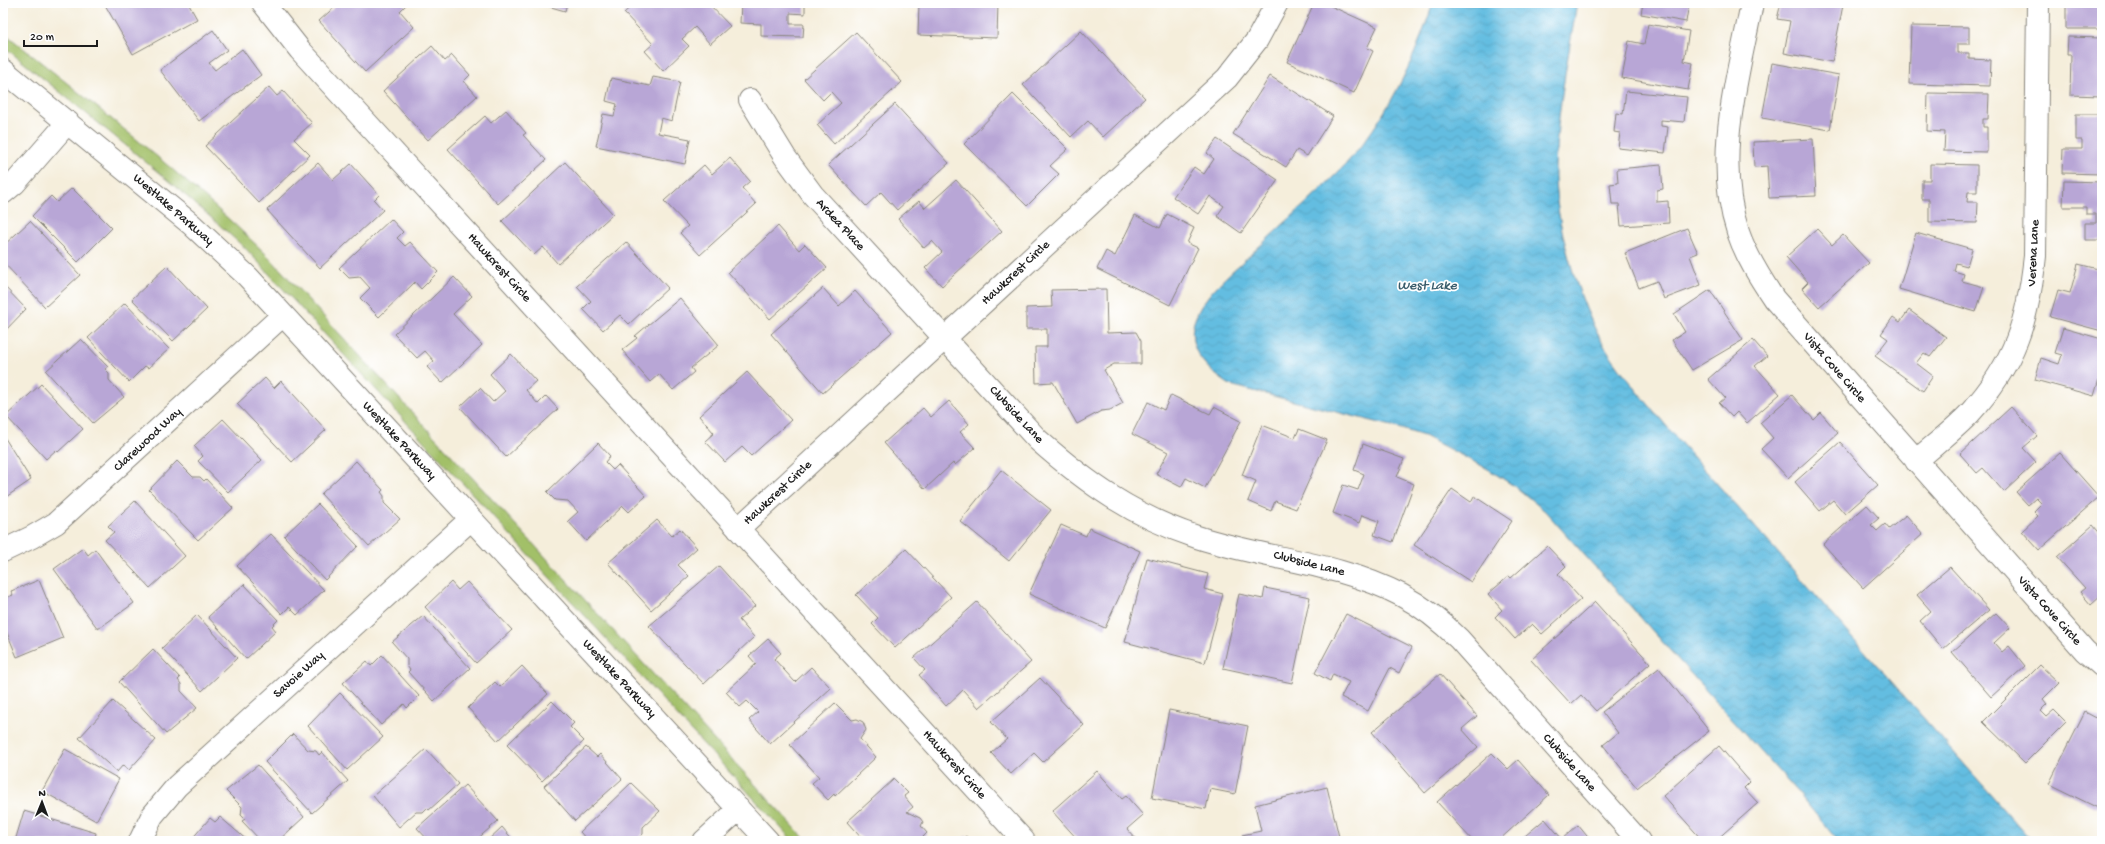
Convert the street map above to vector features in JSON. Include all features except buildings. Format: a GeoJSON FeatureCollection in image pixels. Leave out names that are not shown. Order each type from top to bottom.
{"type":"FeatureCollection","features":[{"type":"Feature","properties":{"kind":"street","name":"Hawkcrest Circle"},"geometry":{"type":"LineString","coordinates":[[263,3],[300,50],[1024,841]]}},
{"type":"Feature","properties":{"kind":"street","name":"Hawkcrest Circle"},"geometry":{"type":"LineString","coordinates":[[738,529],[1227,78],[1257,40],[1277,3]]}},
{"type":"Feature","properties":{"kind":"street","name":"Vista Cove Circle"},"geometry":{"type":"LineString","coordinates":[[1752,3],[1729,126],[1726,170],[1729,198],[1738,232],[1752,265],[1774,299],[1916,462],[2085,651],[2102,666]]}},
{"type":"Feature","properties":{"kind":"street","name":"Verena Lane"},"geometry":{"type":"LineString","coordinates":[[1916,462],[1969,414],[1995,383],[2011,355],[2023,326],[2031,295],[2035,256],[2038,3]]}},
{"type":"Feature","properties":{"kind":"street","name":"Westlake Parkway"},"geometry":{"type":"LineString","coordinates":[[3,70],[191,224],[248,277],[768,841]]}},
{"type":"Feature","properties":{"kind":"street","name":"Ardea Place"},"geometry":{"type":"LineString","coordinates":[[750,100],[785,156],[813,195],[945,339]]}},
{"type":"Feature","properties":{"kind":"street"},"geometry":{"type":"LineString","coordinates":[[3,194],[15,183],[68,122]]}},
{"type":"Feature","properties":{"kind":"street","name":"Clarewood Way"},"geometry":{"type":"LineString","coordinates":[[3,551],[32,538],[56,523],[283,315]]}},
{"type":"Feature","properties":{"kind":"street","name":"Clubside Lane"},"geometry":{"type":"LineString","coordinates":[[945,339],[1038,440],[1074,471],[1112,499],[1154,521],[1198,537],[1342,572],[1370,581],[1402,595],[1441,621],[1459,639],[1639,841]]}},
{"type":"Feature","properties":{"kind":"street","name":"Savoie Way"},"geometry":{"type":"LineString","coordinates":[[140,841],[152,816],[177,786],[471,519]]}},
{"type":"Feature","properties":{"kind":"street"},"geometry":{"type":"LineString","coordinates":[[704,841],[739,809]]}},
{"type":"Feature","properties":{"kind":"green space"},"geometry":{"type":"Polygon","coordinates":[[[3,32],[105,113],[204,197],[268,256],[807,841],[793,841],[247,250],[157,171],[3,46],[3,32]]]}},
{"type":"Feature","properties":{"kind":"water","name":"West Lake"},"geometry":{"type":"Polygon","coordinates":[[[1433,3],[1577,3],[1563,85],[1558,126],[1555,168],[1556,188],[1558,211],[1563,235],[1577,285],[1595,329],[1621,370],[1674,435],[2032,841],[1838,841],[1798,793],[1545,511],[1517,488],[1488,469],[1424,436],[1392,426],[1230,385],[1207,367],[1201,359],[1193,342],[1192,332],[1198,312],[1204,302],[1226,277],[1321,189],[1344,166],[1359,148],[1386,110],[1408,68],[1433,3]]]}}]}
